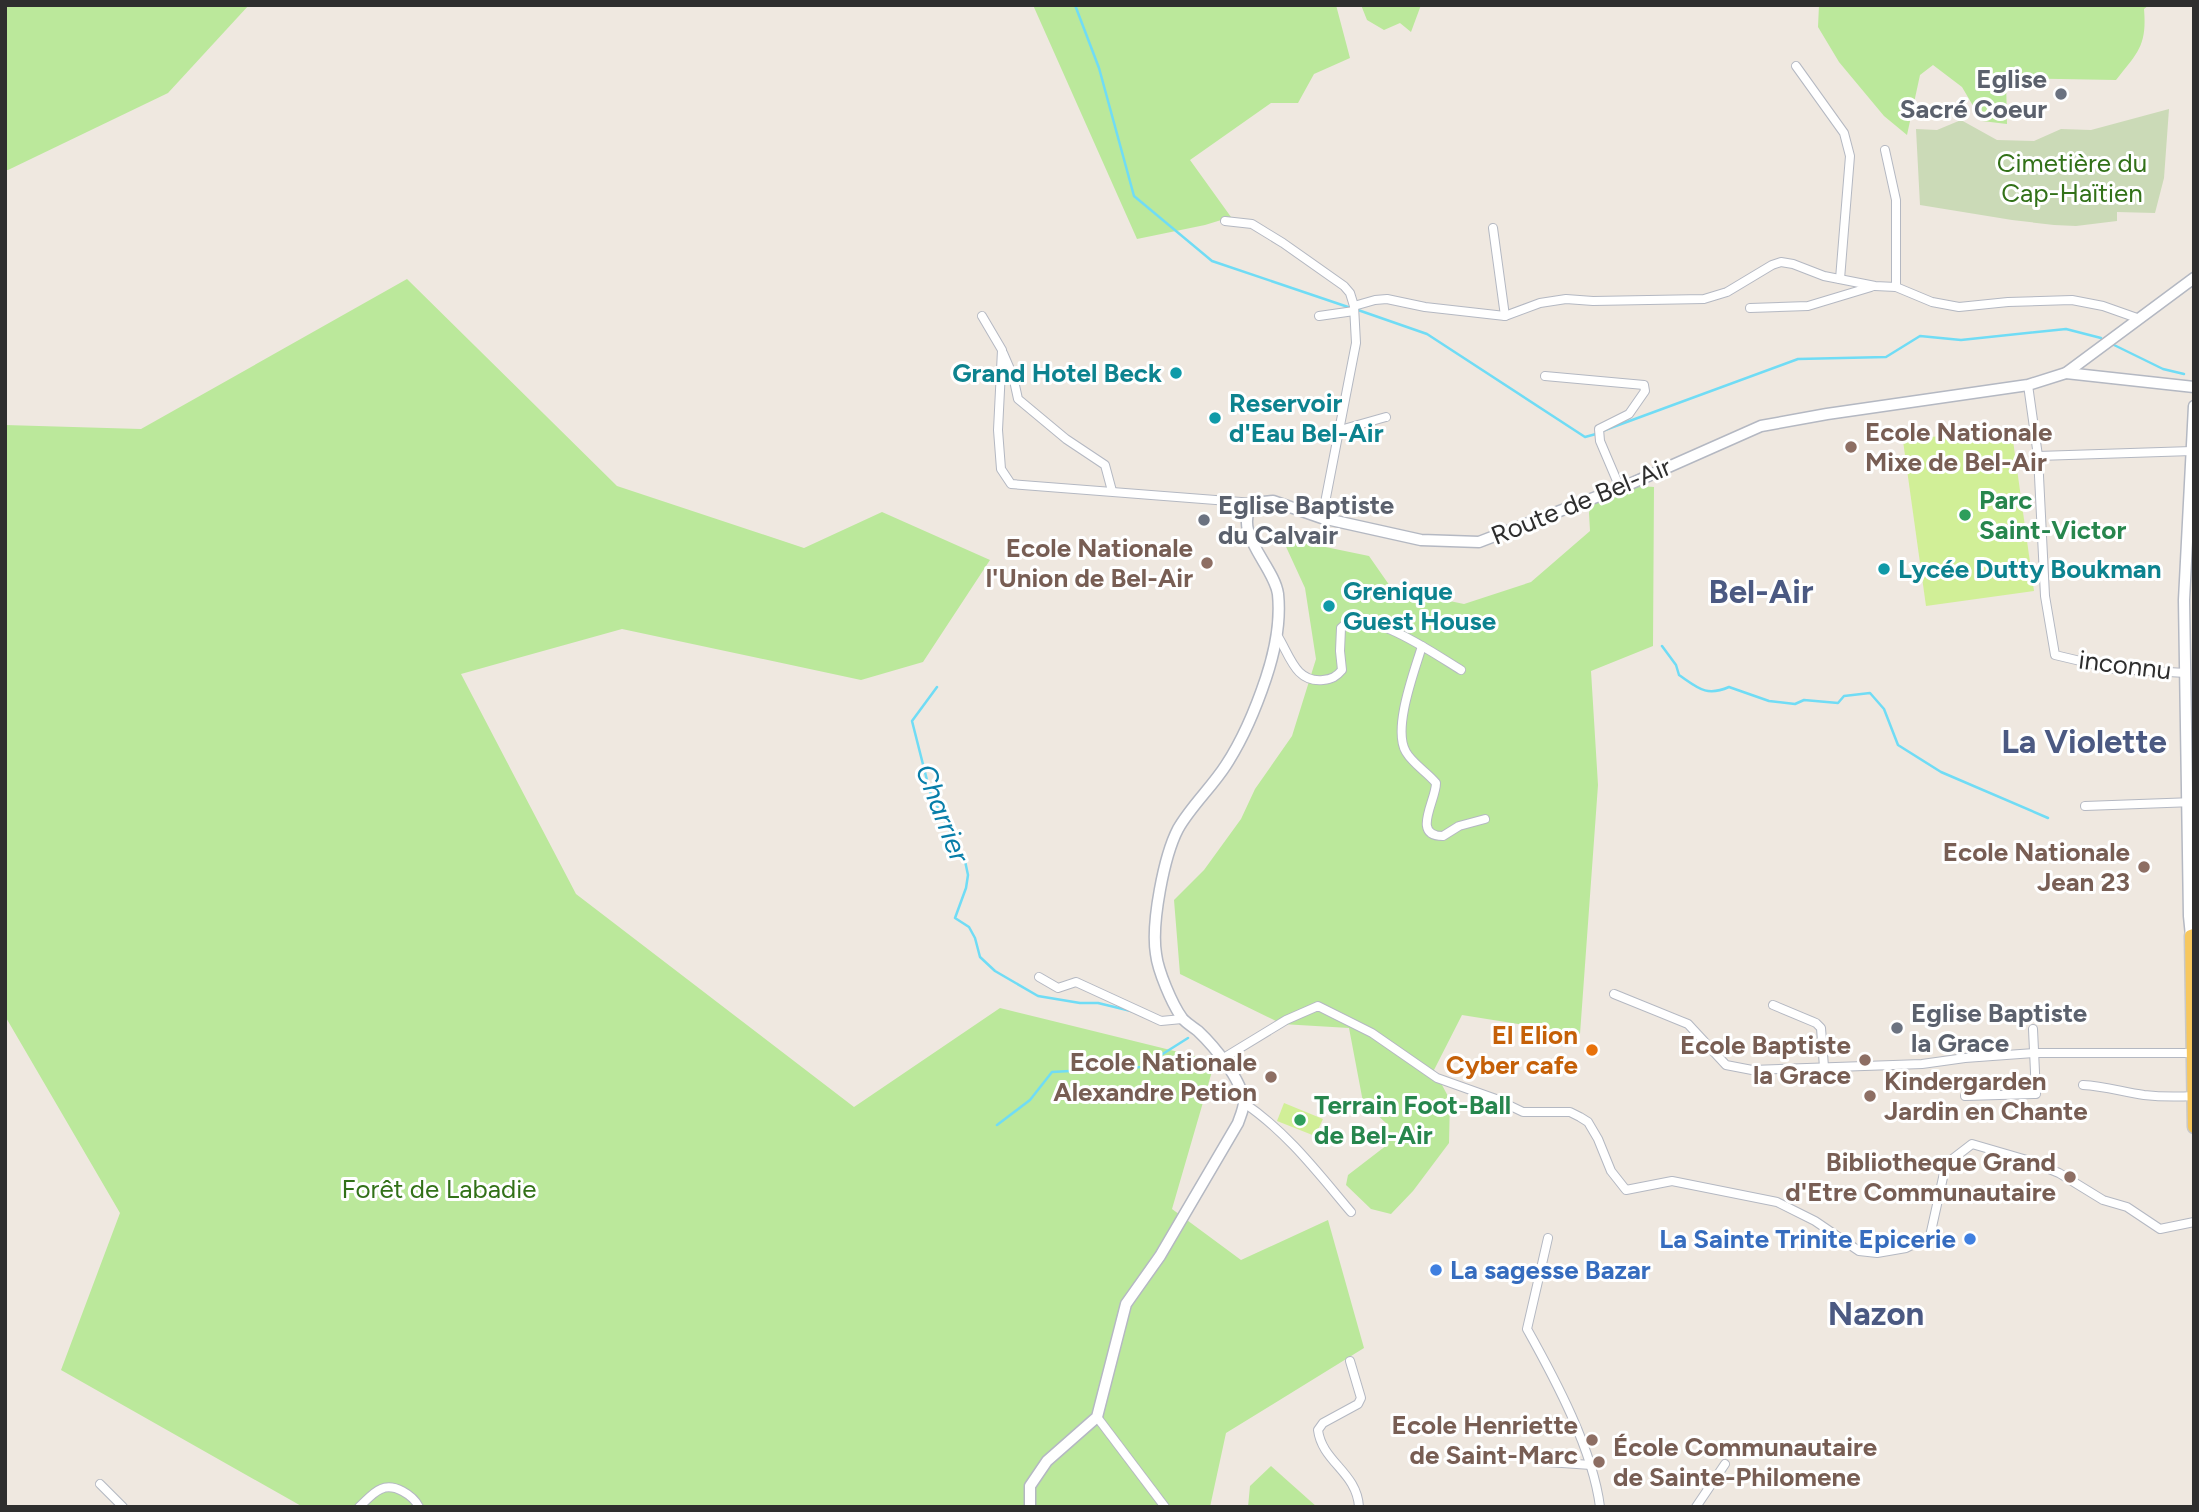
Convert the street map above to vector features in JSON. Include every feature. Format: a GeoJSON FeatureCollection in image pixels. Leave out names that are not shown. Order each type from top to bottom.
{"type":"FeatureCollection","features":[{"type":"Feature","properties":{"kind":"main road"},"geometry":{"type":"LineString","coordinates":[[2192,936],[2194,1127]]}},
{"type":"Feature","properties":{"kind":"street"},"geometry":{"type":"LineString","coordinates":[[1796,65],[1844,133],[1848,144],[1850,156],[1840,279]]}},
{"type":"Feature","properties":{"kind":"street"},"geometry":{"type":"LineString","coordinates":[[1885,150],[1896,200],[1896,288]]}},
{"type":"Feature","properties":{"kind":"street"},"geometry":{"type":"LineString","coordinates":[[1225,221],[1252,224],[1283,243],[1350,293],[1356,343],[1322,518]]}},
{"type":"Feature","properties":{"kind":"street"},"geometry":{"type":"LineString","coordinates":[[1493,228],[1505,316]]}},
{"type":"Feature","properties":{"kind":"street"},"geometry":{"type":"LineString","coordinates":[[1319,316],[1387,299],[1425,307],[1505,316],[1540,303],[1566,299],[1704,299],[1727,292],[1781,262],[1840,279],[1896,288],[1933,302],[1959,307],[2072,300],[2103,306],[2137,318]]}},
{"type":"Feature","properties":{"kind":"street","name":"Route de Bel-Air"},"geometry":{"type":"LineString","coordinates":[[1254,502],[1273,501],[1322,518],[1421,540],[1479,542],[1620,488],[1761,426],[2028,384],[2066,373],[2194,278]]}},
{"type":"Feature","properties":{"kind":"street"},"geometry":{"type":"LineString","coordinates":[[1750,308],[1808,306],[1875,286]]}},
{"type":"Feature","properties":{"kind":"street"},"geometry":{"type":"LineString","coordinates":[[982,316],[1002,350],[1013,376],[1018,399],[1066,439],[1105,465],[1112,491]]}},
{"type":"Feature","properties":{"kind":"street"},"geometry":{"type":"LineString","coordinates":[[1002,350],[998,430],[1001,469],[1011,484],[1254,502]]}},
{"type":"Feature","properties":{"kind":"street"},"geometry":{"type":"LineString","coordinates":[[2066,373],[2194,387]]}},
{"type":"Feature","properties":{"kind":"street"},"geometry":{"type":"LineString","coordinates":[[1545,376],[1644,385],[1645,391],[1629,414],[1598,432],[1620,488]]}},
{"type":"Feature","properties":{"kind":"street","name":"inconnu"},"geometry":{"type":"LineString","coordinates":[[2028,384],[2038,456],[2045,596],[2055,655],[2115,669],[2186,673]]}},
{"type":"Feature","properties":{"kind":"street"},"geometry":{"type":"LineString","coordinates":[[2192,936],[2190,703],[2186,673],[2184,600],[2194,406]]}},
{"type":"Feature","properties":{"kind":"street"},"geometry":{"type":"LineString","coordinates":[[1340,430],[1386,418]]}},
{"type":"Feature","properties":{"kind":"street"},"geometry":{"type":"LineString","coordinates":[[2038,456],[2192,451]]}},
{"type":"Feature","properties":{"kind":"street"},"geometry":{"type":"LineString","coordinates":[[1254,502],[1248,510],[1246,521],[1251,539],[1278,591],[1277,635],[1266,679],[1251,719],[1227,765],[1178,829],[1163,874],[1155,938],[1156,954],[1161,972],[1182,1018],[1199,1032],[1222,1059],[1232,1073],[1244,1103],[1307,1158],[1350,1212]]}},
{"type":"Feature","properties":{"kind":"street"},"geometry":{"type":"LineString","coordinates":[[1277,635],[1297,669],[1304,678],[1312,681],[1331,679],[1342,670],[1341,628],[1350,621],[1372,622],[1422,646],[1461,670]]}},
{"type":"Feature","properties":{"kind":"street"},"geometry":{"type":"LineString","coordinates":[[1422,646],[1403,711],[1402,736],[1406,751],[1436,783],[1436,794],[1426,820],[1426,828],[1431,834],[1443,836],[1459,826],[1485,820]]}},
{"type":"Feature","properties":{"kind":"street"},"geometry":{"type":"LineString","coordinates":[[2085,806],[2191,802]]}},
{"type":"Feature","properties":{"kind":"street"},"geometry":{"type":"LineString","coordinates":[[1039,977],[1058,988],[1076,982],[1161,1021],[1182,1018]]}},
{"type":"Feature","properties":{"kind":"street"},"geometry":{"type":"LineString","coordinates":[[1615,994],[1688,1024],[1726,1065],[1752,1070],[1922,1064],[2035,1053],[2192,1053]]}},
{"type":"Feature","properties":{"kind":"street"},"geometry":{"type":"LineString","coordinates":[[1773,1005],[1816,1023],[1821,1028],[1824,1068]]}},
{"type":"Feature","properties":{"kind":"street"},"geometry":{"type":"LineString","coordinates":[[1222,1059],[1286,1020],[1318,1006],[1372,1033],[1437,1078],[1496,1099],[1523,1112],[1570,1112],[1580,1117],[1588,1122],[1611,1171],[1626,1190],[1672,1181],[1777,1202],[1815,1221],[1859,1251],[1877,1253],[1906,1248],[1930,1236],[1946,1164],[1972,1144],[2027,1160],[2059,1173],[2103,1200],[2127,1207],[2160,1229],[2194,1222]]}},
{"type":"Feature","properties":{"kind":"street"},"geometry":{"type":"LineString","coordinates":[[1965,1096],[2036,1094],[2033,1029]]}},
{"type":"Feature","properties":{"kind":"street"},"geometry":{"type":"LineString","coordinates":[[2083,1085],[2174,1098],[2193,1096]]}},
{"type":"Feature","properties":{"kind":"street"},"geometry":{"type":"LineString","coordinates":[[1030,1507],[1030,1486],[1046,1461],[1097,1417],[1126,1304],[1160,1256],[1186,1212],[1238,1122],[1244,1103]]}},
{"type":"Feature","properties":{"kind":"street"},"geometry":{"type":"LineString","coordinates":[[1548,1238],[1527,1329],[1553,1375],[1591,1465],[1598,1486],[1600,1507]]}},
{"type":"Feature","properties":{"kind":"street"},"geometry":{"type":"LineString","coordinates":[[1350,1361],[1361,1398],[1359,1404],[1323,1423],[1318,1430],[1326,1453],[1351,1479],[1359,1507]]}},
{"type":"Feature","properties":{"kind":"street"},"geometry":{"type":"LineString","coordinates":[[1097,1417],[1165,1507]]}},
{"type":"Feature","properties":{"kind":"street"},"geometry":{"type":"LineString","coordinates":[[1548,1462],[1591,1465]]}},
{"type":"Feature","properties":{"kind":"street"},"geometry":{"type":"LineString","coordinates":[[1696,1507],[1725,1464]]}},
{"type":"Feature","properties":{"kind":"street"},"geometry":{"type":"LineString","coordinates":[[100,1484],[123,1507]]}},
{"type":"Feature","properties":{"kind":"street"},"geometry":{"type":"LineString","coordinates":[[359,1507],[381,1489],[395,1488],[409,1495],[419,1507]]}},
{"type":"Feature","properties":{"kind":"green space"},"geometry":{"type":"Polygon","coordinates":[[[5,5],[249,5],[168,93],[5,170],[5,5]]]}},
{"type":"Feature","properties":{"kind":"green space"},"geometry":{"type":"Polygon","coordinates":[[[1033,5],[1336,5],[1350,58],[1314,74],[1298,103],[1271,103],[1190,160],[1231,217],[1137,239],[1033,5]]]}},
{"type":"Feature","properties":{"kind":"green space"},"geometry":{"type":"Polygon","coordinates":[[[1361,5],[1421,5],[1411,32],[1400,23],[1384,30],[1367,20],[1361,5]]]}},
{"type":"Feature","properties":{"kind":"green space"},"geometry":{"type":"Polygon","coordinates":[[[1819,5],[2149,5],[2144,9],[2144,32],[2139,48],[2116,80],[2006,78],[2007,124],[1982,121],[1962,87],[1933,65],[1920,75],[1907,135],[1884,116],[1839,62],[1818,27],[1819,5]]]}},
{"type":"Feature","properties":{"kind":"green space","name":"Cimetière du Cap-Haïtien"},"geometry":{"type":"Polygon","coordinates":[[[2169,109],[2164,178],[2155,213],[2117,212],[2117,221],[2076,226],[2012,220],[1920,205],[1916,129],[1937,130],[1961,120],[1997,140],[2034,141],[2061,129],[2091,130],[2169,109]]]}},
{"type":"Feature","properties":{"kind":"green space","name":"Forêt de Labadie"},"geometry":{"type":"Polygon","coordinates":[[[407,279],[617,486],[804,548],[882,512],[990,560],[923,662],[861,680],[622,629],[461,674],[576,894],[854,1107],[1000,1008],[1215,1061],[1172,1209],[1241,1260],[1328,1220],[1364,1348],[1226,1433],[1210,1507],[303,1507],[61,1370],[120,1213],[5,1016],[5,425],[141,429],[407,279]]]}},
{"type":"Feature","properties":{"kind":"green space"},"geometry":{"type":"Polygon","coordinates":[[[2011,426],[2034,591],[1926,606],[1903,441],[2011,426]]]}},
{"type":"Feature","properties":{"kind":"green space"},"geometry":{"type":"Polygon","coordinates":[[[1612,484],[1654,487],[1653,646],[1591,671],[1598,785],[1580,1034],[1462,1015],[1434,1070],[1450,1100],[1449,1143],[1413,1191],[1391,1214],[1371,1209],[1346,1185],[1348,1175],[1387,1145],[1386,1123],[1363,1102],[1349,1028],[1282,1024],[1180,974],[1174,900],[1204,870],[1241,819],[1255,789],[1292,736],[1316,659],[1305,588],[1282,538],[1369,556],[1392,589],[1464,604],[1531,582],[1590,531],[1589,513],[1593,496],[1612,484]]]}},
{"type":"Feature","properties":{"kind":"green space","name":"Terrain Foot-Ball de Bel-Air"},"geometry":{"type":"Polygon","coordinates":[[[1284,1103],[1323,1119],[1315,1136],[1277,1121],[1284,1103]]]}},
{"type":"Feature","properties":{"kind":"green space"},"geometry":{"type":"Polygon","coordinates":[[[1271,1466],[1317,1507],[1248,1507],[1250,1486],[1271,1466]]]}},
{"type":"Feature","properties":{"kind":"waterway"},"geometry":{"type":"LineString","coordinates":[[1075,5],[1099,68],[1134,196],[1212,261],[1351,308]]}},
{"type":"Feature","properties":{"kind":"waterway"},"geometry":{"type":"LineString","coordinates":[[1358,310],[1427,334],[1585,437],[1596,434]]}},
{"type":"Feature","properties":{"kind":"waterway"},"geometry":{"type":"LineString","coordinates":[[1605,430],[1798,359],[1886,357],[1920,336],[1961,340],[2066,329],[2101,338]]}},
{"type":"Feature","properties":{"kind":"waterway"},"geometry":{"type":"LineString","coordinates":[[2112,344],[2163,369],[2184,374]]}},
{"type":"Feature","properties":{"kind":"waterway"},"geometry":{"type":"LineString","coordinates":[[1662,646],[1676,665],[1679,675],[1702,690],[1714,691],[1729,687],[1769,701],[1795,704],[1804,700],[1838,703],[1844,696],[1870,693],[1884,709],[1898,745],[1941,772],[2048,818]]}},
{"type":"Feature","properties":{"kind":"waterway","name":"Charrier"},"geometry":{"type":"LineString","coordinates":[[937,687],[912,721],[930,792],[965,861],[968,875],[966,888],[955,918],[969,927],[980,957],[995,971],[1038,996],[1098,1003],[1131,1011]]}},
{"type":"Feature","properties":{"kind":"waterway"},"geometry":{"type":"LineString","coordinates":[[997,1125],[1030,1100],[1052,1072],[1142,1067],[1188,1038]]}},
{"type":"Feature","properties":{"kind":"place","name":"Eglise Sacré Coeur"},"geometry":{"type":"Point","coordinates":[2061,94]}},
{"type":"Feature","properties":{"kind":"place","name":"Grand Hotel Beck"},"geometry":{"type":"Point","coordinates":[1176,373]}},
{"type":"Feature","properties":{"kind":"place","name":"Reservoir d'Eau Bel-Air"},"geometry":{"type":"Point","coordinates":[1215,418]}},
{"type":"Feature","properties":{"kind":"place","name":"Ecole Nationale Mixe de Bel-Air"},"geometry":{"type":"Point","coordinates":[1851,447]}},
{"type":"Feature","properties":{"kind":"place","name":"Parc Saint-Victor"},"geometry":{"type":"Point","coordinates":[1965,515]}},
{"type":"Feature","properties":{"kind":"place","name":"Eglise Baptiste du Calvair"},"geometry":{"type":"Point","coordinates":[1204,520]}},
{"type":"Feature","properties":{"kind":"place","name":"Ecole Nationale l'Union de Bel-Air"},"geometry":{"type":"Point","coordinates":[1207,563]}},
{"type":"Feature","properties":{"kind":"place","name":"Lycée Dutty Boukman"},"geometry":{"type":"Point","coordinates":[1884,569]}},
{"type":"Feature","properties":{"kind":"place","name":"Grenique Guest House"},"geometry":{"type":"Point","coordinates":[1329,606]}},
{"type":"Feature","properties":{"kind":"place","name":"Ecole Nationale Jean 23"},"geometry":{"type":"Point","coordinates":[2144,867]}},
{"type":"Feature","properties":{"kind":"place","name":"Eglise Baptiste la Grace"},"geometry":{"type":"Point","coordinates":[1897,1028]}},
{"type":"Feature","properties":{"kind":"place","name":"El Elion Cyber cafe"},"geometry":{"type":"Point","coordinates":[1592,1050]}},
{"type":"Feature","properties":{"kind":"place","name":"Ecole Baptiste la Grace"},"geometry":{"type":"Point","coordinates":[1865,1060]}},
{"type":"Feature","properties":{"kind":"place","name":"Ecole Nationale Alexandre Petion"},"geometry":{"type":"Point","coordinates":[1271,1077]}},
{"type":"Feature","properties":{"kind":"place","name":"Kindergarden Jardin en Chante"},"geometry":{"type":"Point","coordinates":[1870,1096]}},
{"type":"Feature","properties":{"kind":"place","name":"Terrain Foot-Ball de Bel-Air"},"geometry":{"type":"Point","coordinates":[1300,1120]}},
{"type":"Feature","properties":{"kind":"place","name":"Bibliotheque Grand d'Etre Communautaire"},"geometry":{"type":"Point","coordinates":[2070,1177]}},
{"type":"Feature","properties":{"kind":"place","name":"La Sainte Trinite Epicerie"},"geometry":{"type":"Point","coordinates":[1970,1239]}},
{"type":"Feature","properties":{"kind":"place","name":"La sagesse Bazar"},"geometry":{"type":"Point","coordinates":[1436,1270]}},
{"type":"Feature","properties":{"kind":"place","name":"Ecole Henriette de Saint-Marc"},"geometry":{"type":"Point","coordinates":[1592,1440]}},
{"type":"Feature","properties":{"kind":"place","name":"École Communautaire de Sainte-Philomene"},"geometry":{"type":"Point","coordinates":[1599,1462]}},
{"type":"Feature","properties":{"kind":"district","name":"Bel-Air"},"geometry":{"type":"Point","coordinates":[1761,591]}},
{"type":"Feature","properties":{"kind":"district","name":"La Violette"},"geometry":{"type":"Point","coordinates":[2084,741]}},
{"type":"Feature","properties":{"kind":"district","name":"Nazon"},"geometry":{"type":"Point","coordinates":[1876,1313]}}]}
